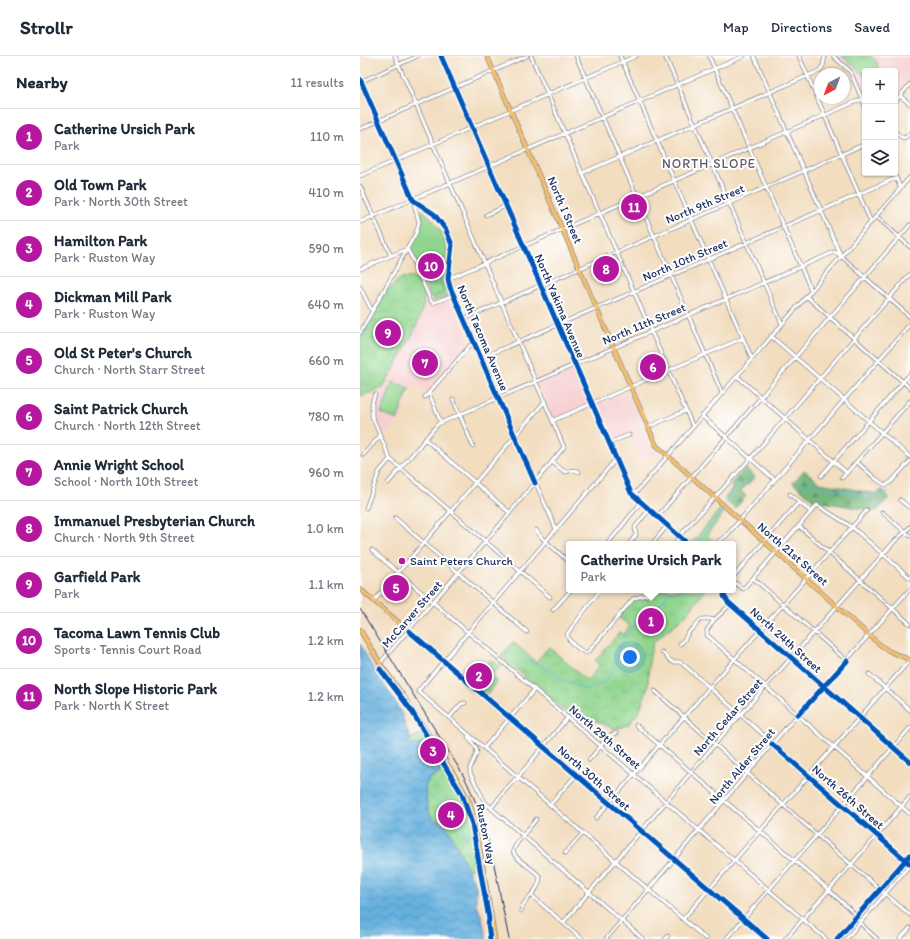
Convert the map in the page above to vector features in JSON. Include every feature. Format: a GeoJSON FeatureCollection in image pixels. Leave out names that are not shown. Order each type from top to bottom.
{"type":"FeatureCollection","features":[{"type":"Feature","properties":{"kind":"highway"},"geometry":{"type":"LineString","coordinates":[[360,630],[380,663]]}},
{"type":"Feature","properties":{"kind":"main road","name":"North I Street"},"geometry":{"type":"LineString","coordinates":[[487,56],[648,427],[656,444],[667,456]]}},
{"type":"Feature","properties":{"kind":"main road","name":"North 21st Street"},"geometry":{"type":"LineString","coordinates":[[667,456],[884,647],[910,660]]}},
{"type":"Feature","properties":{"kind":"main road","name":"North 30th Street"},"geometry":{"type":"LineString","coordinates":[[360,589],[768,939]]}},
{"type":"Feature","properties":{"kind":"main road","name":"Ruston Way"},"geometry":{"type":"LineString","coordinates":[[380,663],[418,717],[470,802],[476,826],[495,939]]}},
{"type":"Feature","properties":{"kind":"street"},"geometry":{"type":"LineString","coordinates":[[395,56],[554,420],[743,338]]}},
{"type":"Feature","properties":{"kind":"street"},"geometry":{"type":"LineString","coordinates":[[360,333],[416,233],[419,225],[413,200],[360,81],[418,56]]}},
{"type":"Feature","properties":{"kind":"street","name":"North Yakima Avenue"},"geometry":{"type":"LineString","coordinates":[[441,56],[633,496],[679,536]]}},
{"type":"Feature","properties":{"kind":"street"},"geometry":{"type":"LineString","coordinates":[[360,128],[527,56]]}},
{"type":"Feature","properties":{"kind":"street"},"geometry":{"type":"LineString","coordinates":[[532,56],[693,427]]}},
{"type":"Feature","properties":{"kind":"street"},"geometry":{"type":"LineString","coordinates":[[576,56],[722,393]]}},
{"type":"Feature","properties":{"kind":"street"},"geometry":{"type":"LineString","coordinates":[[620,56],[752,359]]}},
{"type":"Feature","properties":{"kind":"street"},"geometry":{"type":"LineString","coordinates":[[360,176],[636,56]]}},
{"type":"Feature","properties":{"kind":"street"},"geometry":{"type":"LineString","coordinates":[[665,56],[782,324]]}},
{"type":"Feature","properties":{"kind":"street"},"geometry":{"type":"LineString","coordinates":[[710,56],[811,290]]}},
{"type":"Feature","properties":{"kind":"street"},"geometry":{"type":"LineString","coordinates":[[360,222],[744,56]]}},
{"type":"Feature","properties":{"kind":"street"},"geometry":{"type":"LineString","coordinates":[[754,56],[841,256],[910,317]]}},
{"type":"Feature","properties":{"kind":"street"},"geometry":{"type":"LineString","coordinates":[[799,56],[871,222]]}},
{"type":"Feature","properties":{"kind":"street"},"geometry":{"type":"LineString","coordinates":[[582,173],[821,70],[824,64],[825,56]]}},
{"type":"Feature","properties":{"kind":"street"},"geometry":{"type":"LineString","coordinates":[[448,279],[862,99],[851,72],[833,56]]}},
{"type":"Feature","properties":{"kind":"street"},"geometry":{"type":"LineString","coordinates":[[898,98],[910,84]]}},
{"type":"Feature","properties":{"kind":"street"},"geometry":{"type":"LineString","coordinates":[[900,96],[910,104]]}},
{"type":"Feature","properties":{"kind":"street"},"geometry":{"type":"LineString","coordinates":[[898,134],[903,138],[910,133]]}},
{"type":"Feature","properties":{"kind":"street","name":"North 9th Street"},"geometry":{"type":"LineString","coordinates":[[464,319],[862,145]]}},
{"type":"Feature","properties":{"kind":"street"},"geometry":{"type":"LineString","coordinates":[[633,496],[910,177]]}},
{"type":"Feature","properties":{"kind":"street"},"geometry":{"type":"LineString","coordinates":[[896,178],[900,187]]}},
{"type":"Feature","properties":{"kind":"street","name":"North 10th Street"},"geometry":{"type":"LineString","coordinates":[[481,358],[896,178]]}},
{"type":"Feature","properties":{"kind":"street"},"geometry":{"type":"LineString","coordinates":[[360,186],[391,256]]}},
{"type":"Feature","properties":{"kind":"street","name":"North Tacoma Avenue"},"geometry":{"type":"LineString","coordinates":[[413,200],[434,214],[446,230],[452,246],[448,279],[498,398],[556,529]]}},
{"type":"Feature","properties":{"kind":"street"},"geometry":{"type":"LineString","coordinates":[[486,215],[506,206]]}},
{"type":"Feature","properties":{"kind":"street"},"geometry":{"type":"LineString","coordinates":[[876,216],[910,247]]}},
{"type":"Feature","properties":{"kind":"street"},"geometry":{"type":"LineString","coordinates":[[657,517],[910,225]]}},
{"type":"Feature","properties":{"kind":"street"},"geometry":{"type":"LineString","coordinates":[[360,269],[407,249]]}},
{"type":"Feature","properties":{"kind":"street"},"geometry":{"type":"LineString","coordinates":[[407,249],[412,256],[433,303],[454,295]]}},
{"type":"Feature","properties":{"kind":"street","name":"North 11th Street"},"geometry":{"type":"LineString","coordinates":[[388,483],[441,422],[801,266],[835,252],[841,256]]}},
{"type":"Feature","properties":{"kind":"street"},"geometry":{"type":"LineString","coordinates":[[677,541],[679,536],[750,459],[910,274]]}},
{"type":"Feature","properties":{"kind":"street"},"geometry":{"type":"LineString","coordinates":[[360,287],[372,311]]}},
{"type":"Feature","properties":{"kind":"street"},"geometry":{"type":"LineString","coordinates":[[806,296],[910,388]]}},
{"type":"Feature","properties":{"kind":"street"},"geometry":{"type":"LineString","coordinates":[[720,541],[727,535],[910,324]]}},
{"type":"Feature","properties":{"kind":"street"},"geometry":{"type":"LineString","coordinates":[[771,336],[910,457]]}},
{"type":"Feature","properties":{"kind":"street"},"geometry":{"type":"LineString","coordinates":[[426,397],[428,392],[474,341]]}},
{"type":"Feature","properties":{"kind":"street"},"geometry":{"type":"LineString","coordinates":[[821,476],[910,374]]}},
{"type":"Feature","properties":{"kind":"street"},"geometry":{"type":"LineString","coordinates":[[737,376],[847,473]]}},
{"type":"Feature","properties":{"kind":"street"},"geometry":{"type":"LineString","coordinates":[[428,392],[441,422]]}},
{"type":"Feature","properties":{"kind":"street"},"geometry":{"type":"LineString","coordinates":[[375,394],[372,403],[372,413],[390,459],[550,597]]}},
{"type":"Feature","properties":{"kind":"street"},"geometry":{"type":"LineString","coordinates":[[453,399],[473,446]]}},
{"type":"Feature","properties":{"kind":"street"},"geometry":{"type":"LineString","coordinates":[[374,601],[545,401]]}},
{"type":"Feature","properties":{"kind":"street"},"geometry":{"type":"LineString","coordinates":[[842,478],[909,403]]}},
{"type":"Feature","properties":{"kind":"street"},"geometry":{"type":"LineString","coordinates":[[648,427],[685,411]]}},
{"type":"Feature","properties":{"kind":"street"},"geometry":{"type":"LineString","coordinates":[[702,416],[774,480]]}},
{"type":"Feature","properties":{"kind":"street","name":"McCarver Street"},"geometry":{"type":"LineString","coordinates":[[380,663],[459,573],[564,447],[554,420]]}},
{"type":"Feature","properties":{"kind":"street"},"geometry":{"type":"LineString","coordinates":[[609,443],[629,435]]}},
{"type":"Feature","properties":{"kind":"street"},"geometry":{"type":"LineString","coordinates":[[363,456],[380,436]]}},
{"type":"Feature","properties":{"kind":"street"},"geometry":{"type":"LineString","coordinates":[[425,439],[510,513]]}},
{"type":"Feature","properties":{"kind":"street"},"geometry":{"type":"LineString","coordinates":[[366,508],[379,472],[390,459]]}},
{"type":"Feature","properties":{"kind":"street"},"geometry":{"type":"LineString","coordinates":[[616,459],[418,691],[706,939]]}},
{"type":"Feature","properties":{"kind":"street"},"geometry":{"type":"LineString","coordinates":[[857,462],[882,484],[887,485],[910,461]]}},
{"type":"Feature","properties":{"kind":"street"},"geometry":{"type":"LineString","coordinates":[[552,462],[565,472],[574,470],[579,472]]}},
{"type":"Feature","properties":{"kind":"street"},"geometry":{"type":"LineString","coordinates":[[790,494],[811,512]]}},
{"type":"Feature","properties":{"kind":"street"},"geometry":{"type":"LineString","coordinates":[[900,500],[910,508]]}},
{"type":"Feature","properties":{"kind":"street"},"geometry":{"type":"LineString","coordinates":[[736,574],[799,502]]}},
{"type":"Feature","properties":{"kind":"street"},"geometry":{"type":"LineString","coordinates":[[610,541],[641,503]]}},
{"type":"Feature","properties":{"kind":"street"},"geometry":{"type":"LineString","coordinates":[[736,583],[743,589],[817,505],[852,527],[910,578]]}},
{"type":"Feature","properties":{"kind":"street"},"geometry":{"type":"LineString","coordinates":[[631,541],[636,535],[634,527],[649,510]]}},
{"type":"Feature","properties":{"kind":"street"},"geometry":{"type":"LineString","coordinates":[[596,818],[867,510]]}},
{"type":"Feature","properties":{"kind":"street"},"geometry":{"type":"LineString","coordinates":[[882,512],[910,536]]}},
{"type":"Feature","properties":{"kind":"street"},"geometry":{"type":"LineString","coordinates":[[395,518],[527,632]]}},
{"type":"Feature","properties":{"kind":"street"},"geometry":{"type":"LineString","coordinates":[[655,541],[668,526]]}},
{"type":"Feature","properties":{"kind":"street"},"geometry":{"type":"LineString","coordinates":[[799,526],[910,624]]}},
{"type":"Feature","properties":{"kind":"street","name":"North Cedar Street"},"geometry":{"type":"LineString","coordinates":[[563,922],[765,686],[883,554],[910,527]]}},
{"type":"Feature","properties":{"kind":"street"},"geometry":{"type":"LineString","coordinates":[[536,530],[545,541],[566,559]]}},
{"type":"Feature","properties":{"kind":"street","name":"North 29th Street"},"geometry":{"type":"LineString","coordinates":[[372,550],[826,939]]}},
{"type":"Feature","properties":{"kind":"street"},"geometry":{"type":"LineString","coordinates":[[753,578],[847,661]]}},
{"type":"Feature","properties":{"kind":"street","name":"North Alder Street"},"geometry":{"type":"LineString","coordinates":[[606,939],[772,744],[910,589]]}},
{"type":"Feature","properties":{"kind":"street"},"geometry":{"type":"LineString","coordinates":[[553,610],[569,593]]}},
{"type":"Feature","properties":{"kind":"street"},"geometry":{"type":"LineString","coordinates":[[598,593],[567,634],[569,639],[583,652],[587,652],[633,600],[651,593]]}},
{"type":"Feature","properties":{"kind":"street","name":"North 24th Street"},"geometry":{"type":"LineString","coordinates":[[724,593],[724,598],[910,762]]}},
{"type":"Feature","properties":{"kind":"street"},"geometry":{"type":"LineString","coordinates":[[731,604],[714,620],[706,633],[910,814]]}},
{"type":"Feature","properties":{"kind":"street"},"geometry":{"type":"LineString","coordinates":[[680,644],[684,641],[689,630],[694,628],[700,620],[704,618],[714,620]]}},
{"type":"Feature","properties":{"kind":"street","name":"North 26th Street"},"geometry":{"type":"LineString","coordinates":[[662,652],[672,662],[681,663],[910,865]]}},
{"type":"Feature","properties":{"kind":"street"},"geometry":{"type":"LineString","coordinates":[[683,919],[910,660]]}},
{"type":"Feature","properties":{"kind":"street"},"geometry":{"type":"LineString","coordinates":[[869,674],[910,710]]}},
{"type":"Feature","properties":{"kind":"street"},"geometry":{"type":"LineString","coordinates":[[484,748],[535,689]]}},
{"type":"Feature","properties":{"kind":"street"},"geometry":{"type":"LineString","coordinates":[[655,691],[851,865],[910,915]]}},
{"type":"Feature","properties":{"kind":"street"},"geometry":{"type":"LineString","coordinates":[[449,718],[460,704],[465,702]]}},
{"type":"Feature","properties":{"kind":"street"},"geometry":{"type":"LineString","coordinates":[[491,808],[511,782],[518,777],[568,717]]}},
{"type":"Feature","properties":{"kind":"street"},"geometry":{"type":"LineString","coordinates":[[636,725],[829,890],[857,916],[877,939]]}},
{"type":"Feature","properties":{"kind":"street"},"geometry":{"type":"LineString","coordinates":[[726,939],[910,728]]}},
{"type":"Feature","properties":{"kind":"street"},"geometry":{"type":"LineString","coordinates":[[589,760],[608,736],[616,733]]}},
{"type":"Feature","properties":{"kind":"street"},"geometry":{"type":"LineString","coordinates":[[469,735],[468,737],[478,753],[470,768],[470,773],[485,802],[643,939]]}},
{"type":"Feature","properties":{"kind":"street"},"geometry":{"type":"LineString","coordinates":[[550,805],[576,775]]}},
{"type":"Feature","properties":{"kind":"street"},"geometry":{"type":"LineString","coordinates":[[785,939],[910,797]]}},
{"type":"Feature","properties":{"kind":"street"},"geometry":{"type":"LineString","coordinates":[[521,911],[522,906],[539,884],[540,878],[515,856],[513,851],[536,819]]}},
{"type":"Feature","properties":{"kind":"street"},"geometry":{"type":"LineString","coordinates":[[565,854],[583,833]]}},
{"type":"Feature","properties":{"kind":"street"},"geometry":{"type":"LineString","coordinates":[[837,939],[910,855]]}},
{"type":"Feature","properties":{"kind":"street"},"geometry":{"type":"LineString","coordinates":[[846,939],[910,865]]}},
{"type":"Feature","properties":{"kind":"street"},"geometry":{"type":"LineString","coordinates":[[531,895],[582,939]]}},
{"type":"Feature","properties":{"kind":"street"},"geometry":{"type":"LineString","coordinates":[[900,939],[910,928]]}},
{"type":"Feature","properties":{"kind":"shaded area"},"geometry":{"type":"Polygon","coordinates":[[[835,56],[910,56],[910,81],[902,90],[898,87],[898,68],[862,68],[862,95],[852,70],[835,56]]]}},
{"type":"Feature","properties":{"kind":"shaded area"},"geometry":{"type":"Polygon","coordinates":[[[427,293],[431,303],[450,296],[470,345],[428,392],[416,386],[411,388],[402,417],[384,438],[375,417],[376,400],[416,327],[424,307],[425,294],[427,293]]]}},
{"type":"Feature","properties":{"kind":"shaded area"},"geometry":{"type":"Polygon","coordinates":[[[575,364],[592,404],[554,420],[536,381],[575,364]]]}},
{"type":"Feature","properties":{"kind":"shaded area"},"geometry":{"type":"Polygon","coordinates":[[[628,392],[651,446],[660,454],[642,461],[630,433],[612,440],[598,405],[628,392]]]}},
{"type":"Feature","properties":{"kind":"green space"},"geometry":{"type":"Polygon","coordinates":[[[842,56],[871,56],[877,62],[878,67],[862,68],[862,73],[842,56]]]}},
{"type":"Feature","properties":{"kind":"green space"},"geometry":{"type":"Polygon","coordinates":[[[635,199],[641,211],[632,215],[626,203],[635,199]]]}},
{"type":"Feature","properties":{"kind":"green space"},"geometry":{"type":"Polygon","coordinates":[[[422,210],[432,219],[440,230],[447,251],[442,281],[448,295],[433,302],[410,248],[420,228],[422,210]]]}},
{"type":"Feature","properties":{"kind":"green space"},"geometry":{"type":"Polygon","coordinates":[[[430,257],[444,292],[431,298],[416,263],[430,257]]]}},
{"type":"Feature","properties":{"kind":"green space"},"geometry":{"type":"Polygon","coordinates":[[[402,278],[413,278],[421,285],[424,295],[423,307],[418,322],[382,389],[375,389],[373,392],[360,396],[360,339],[387,289],[389,290],[402,278]]]}},
{"type":"Feature","properties":{"kind":"green space"},"geometry":{"type":"Polygon","coordinates":[[[393,382],[409,388],[397,420],[381,413],[393,382]]]}},
{"type":"Feature","properties":{"kind":"green space"},"geometry":{"type":"Polygon","coordinates":[[[745,468],[755,477],[741,491],[746,496],[735,509],[724,499],[733,488],[730,485],[745,468]]]}},
{"type":"Feature","properties":{"kind":"green space"},"geometry":{"type":"Polygon","coordinates":[[[804,470],[820,483],[877,494],[882,490],[889,497],[877,511],[815,501],[793,483],[804,470]]]}},
{"type":"Feature","properties":{"kind":"green space"},"geometry":{"type":"Polygon","coordinates":[[[720,509],[724,512],[707,535],[713,541],[694,541],[720,509]]]}},
{"type":"Feature","properties":{"kind":"green space"},"geometry":{"type":"Polygon","coordinates":[[[653,593],[704,593],[684,617],[653,642],[649,661],[648,686],[639,712],[628,725],[615,729],[588,717],[568,714],[501,656],[513,642],[536,662],[549,647],[587,681],[600,665],[595,661],[620,632],[623,635],[630,626],[618,617],[632,601],[649,597],[653,593]]]}},
{"type":"Feature","properties":{"kind":"green space"},"geometry":{"type":"Polygon","coordinates":[[[491,659],[500,666],[491,676],[498,682],[487,695],[466,677],[477,663],[483,668],[491,659]]]}},
{"type":"Feature","properties":{"kind":"green space"},"geometry":{"type":"Polygon","coordinates":[[[426,732],[467,803],[474,827],[480,865],[468,870],[449,830],[442,823],[433,819],[428,810],[425,786],[430,778],[439,774],[441,771],[431,755],[422,745],[411,745],[409,743],[414,737],[426,732]]]}},
{"type":"Feature","properties":{"kind":"water"},"geometry":{"type":"Polygon","coordinates":[[[360,644],[402,715],[411,738],[409,743],[411,745],[422,745],[425,747],[439,766],[440,773],[431,777],[426,784],[425,789],[427,807],[431,817],[442,823],[449,830],[476,886],[476,904],[481,915],[487,939],[360,939],[360,644]]]}},
{"type":"Feature","properties":{"kind":"waterway"},"geometry":{"type":"LineString","coordinates":[[801,482],[867,497],[889,492]]}},
{"type":"Feature","properties":{"kind":"waterway"},"geometry":{"type":"LineString","coordinates":[[725,504],[729,496],[738,486],[749,485]]}},
{"type":"Feature","properties":{"kind":"waterway"},"geometry":{"type":"LineString","coordinates":[[699,541],[712,525],[723,507]]}},
{"type":"Feature","properties":{"kind":"waterway"},"geometry":{"type":"LineString","coordinates":[[522,659],[540,665],[562,679],[587,690],[606,681],[612,672],[620,646],[636,622],[650,616],[668,593]]}},
{"type":"Feature","properties":{"kind":"waterway"},"geometry":{"type":"LineString","coordinates":[[426,796],[431,797],[434,800]]}},
{"type":"Feature","properties":{"kind":"waterway"},"geometry":{"type":"LineString","coordinates":[[436,801],[440,804],[446,803],[456,810],[468,841]]}},
{"type":"Feature","properties":{"kind":"railway"},"geometry":{"type":"LineString","coordinates":[[360,609],[462,773],[472,792],[492,854],[509,939]]}},
{"type":"Feature","properties":{"kind":"cycle path"},"geometry":{"type":"LineString","coordinates":[[441,56],[631,493],[685,541]]}},
{"type":"Feature","properties":{"kind":"cycle path"},"geometry":{"type":"LineString","coordinates":[[360,79],[413,200],[434,214],[446,230],[452,245],[448,279],[450,287],[535,483]]}},
{"type":"Feature","properties":{"kind":"cycle path"},"geometry":{"type":"LineString","coordinates":[[724,593],[724,596],[728,602],[910,762]]}},
{"type":"Feature","properties":{"kind":"cycle path"},"geometry":{"type":"LineString","coordinates":[[409,631],[767,939]]}},
{"type":"Feature","properties":{"kind":"cycle path"},"geometry":{"type":"LineString","coordinates":[[798,715],[847,661]]}},
{"type":"Feature","properties":{"kind":"cycle path"},"geometry":{"type":"LineString","coordinates":[[380,669],[411,710],[462,794],[472,824],[489,919],[488,924],[490,939]]}},
{"type":"Feature","properties":{"kind":"cycle path"},"geometry":{"type":"LineString","coordinates":[[772,744],[910,864]]}},
{"type":"Feature","properties":{"kind":"cycle path"},"geometry":{"type":"LineString","coordinates":[[837,939],[910,855]]}},
{"type":"Feature","properties":{"kind":"place","name":"North Slope Historic Park"},"geometry":{"type":"Point","coordinates":[634,207]}},
{"type":"Feature","properties":{"kind":"place","name":"Tacoma Lawn Tennis Club"},"geometry":{"type":"Point","coordinates":[431,266]}},
{"type":"Feature","properties":{"kind":"place","name":"Immanuel Presbyterian Church"},"geometry":{"type":"Point","coordinates":[606,269]}},
{"type":"Feature","properties":{"kind":"place","name":"Garfield Park"},"geometry":{"type":"Point","coordinates":[388,333]}},
{"type":"Feature","properties":{"kind":"place","name":"Annie Wright School"},"geometry":{"type":"Point","coordinates":[425,363]}},
{"type":"Feature","properties":{"kind":"place","name":"Saint Patrick Church"},"geometry":{"type":"Point","coordinates":[653,367]}},
{"type":"Feature","properties":{"kind":"place","name":"Saint Peters Church"},"geometry":{"type":"Point","coordinates":[402,561]}},
{"type":"Feature","properties":{"kind":"place","name":"Old St Peter's Church"},"geometry":{"type":"Point","coordinates":[396,588]}},
{"type":"Feature","properties":{"kind":"place","name":"Catherine Ursich Park"},"geometry":{"type":"Point","coordinates":[651,621]}},
{"type":"Feature","properties":{"kind":"place","name":"Old Town Park"},"geometry":{"type":"Point","coordinates":[479,676]}},
{"type":"Feature","properties":{"kind":"place","name":"Hamilton Park"},"geometry":{"type":"Point","coordinates":[433,751]}},
{"type":"Feature","properties":{"kind":"place","name":"Dickman Mill Park"},"geometry":{"type":"Point","coordinates":[451,815]}},
{"type":"Feature","properties":{"kind":"district","name":"NORTH SLOPE"},"geometry":{"type":"Point","coordinates":[709,163]}}]}
